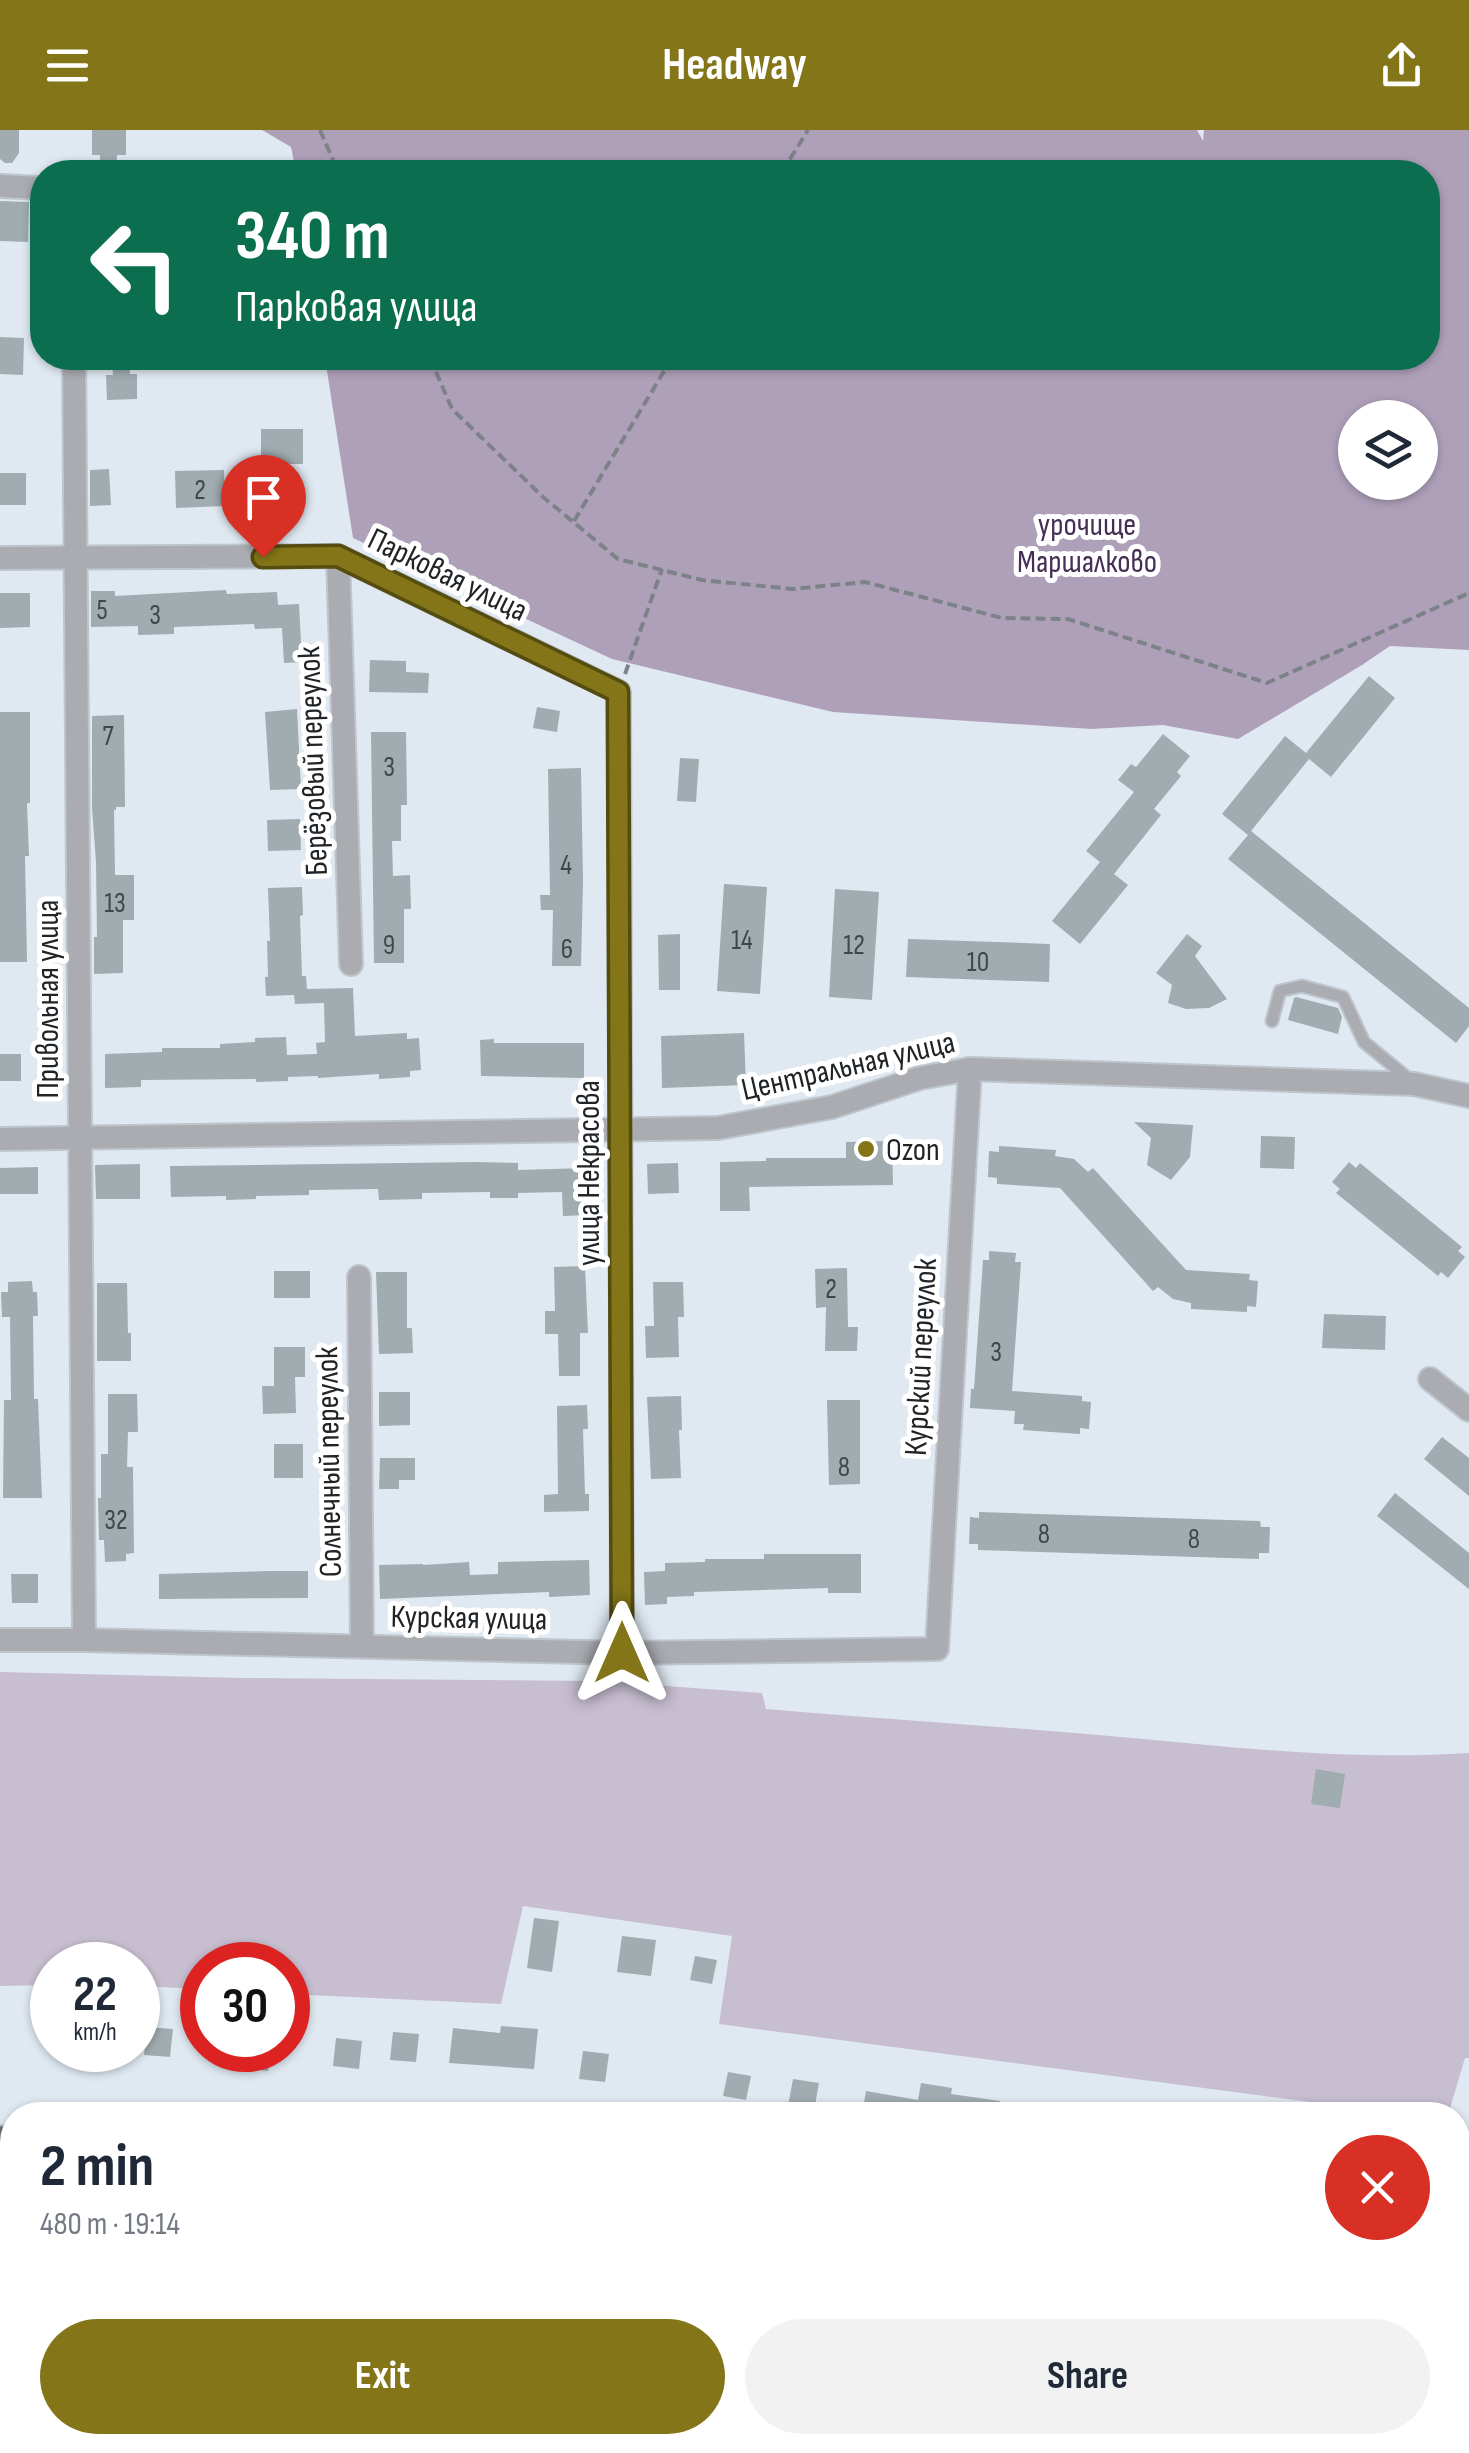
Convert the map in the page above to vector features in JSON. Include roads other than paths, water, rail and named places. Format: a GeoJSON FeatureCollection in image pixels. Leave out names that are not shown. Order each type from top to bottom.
{"type":"FeatureCollection","features":[{"type":"Feature","properties":{"kind":"street"},"geometry":{"type":"LineString","coordinates":[[0,186],[30,187]]}},
{"type":"Feature","properties":{"kind":"street","name":"Привольная улица"},"geometry":{"type":"LineString","coordinates":[[74,370],[84,1640]]}},
{"type":"Feature","properties":{"kind":"street","name":"Парковая улица"},"geometry":{"type":"LineString","coordinates":[[0,558],[338,556],[618,692]]}},
{"type":"Feature","properties":{"kind":"street","name":"Берёзовый переулок"},"geometry":{"type":"LineString","coordinates":[[338,556],[350,964]]}},
{"type":"Feature","properties":{"kind":"street","name":"улица Некрасова"},"geometry":{"type":"LineString","coordinates":[[618,692],[622,1653]]}},
{"type":"Feature","properties":{"kind":"street","name":"Центральная улица"},"geometry":{"type":"LineString","coordinates":[[0,1139],[718,1128],[832,1107],[920,1078],[970,1069],[1414,1084],[1469,1096]]}},
{"type":"Feature","properties":{"kind":"street","name":"Курский переулок"},"geometry":{"type":"LineString","coordinates":[[936,1650],[970,1069]]}},
{"type":"Feature","properties":{"kind":"street","name":"Солнечный переулок"},"geometry":{"type":"LineString","coordinates":[[359,1277],[362,1646]]}},
{"type":"Feature","properties":{"kind":"street"},"geometry":{"type":"LineString","coordinates":[[1430,1379],[1469,1410]]}},
{"type":"Feature","properties":{"kind":"street","name":"Курская улица"},"geometry":{"type":"LineString","coordinates":[[0,1640],[622,1653],[936,1650]]}},
{"type":"Feature","properties":{"kind":"lane"},"geometry":{"type":"LineString","coordinates":[[1272,1021],[1280,991],[1302,986],[1344,997],[1364,1042],[1414,1084]]}},
{"type":"Feature","properties":{"kind":"place","name":"Ozon"},"geometry":{"type":"Point","coordinates":[866,1149]}},
{"type":"Feature","properties":{"kind":"park label","name":"урочище Маршалково"},"geometry":{"type":"Point","coordinates":[1087,542]}}]}
